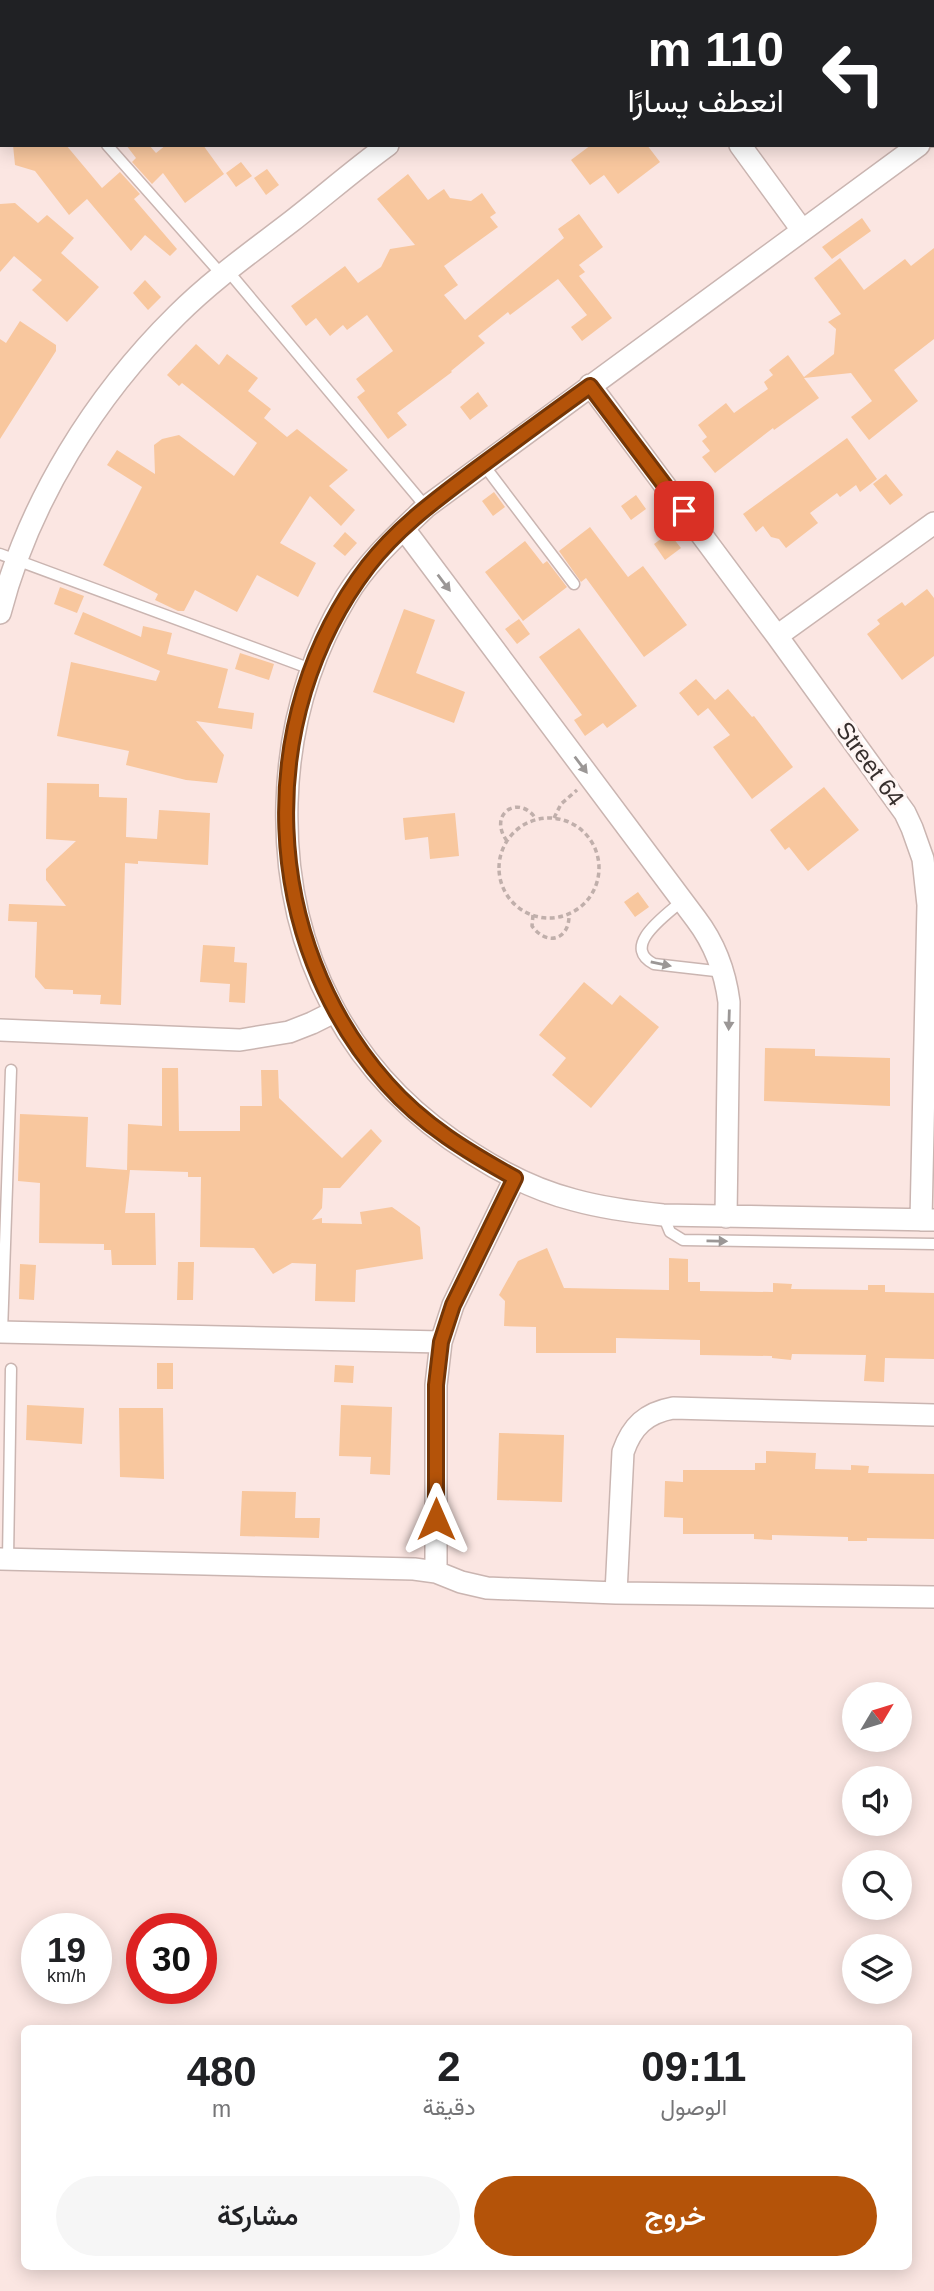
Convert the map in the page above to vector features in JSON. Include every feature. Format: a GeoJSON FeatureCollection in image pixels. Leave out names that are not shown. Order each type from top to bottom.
{"type":"FeatureCollection","features":[{"type":"Feature","properties":{"kind":"street"},"geometry":{"type":"LineString","coordinates":[[0,613],[9,557],[68,453],[100,403],[178,314],[225,273],[385,147]]}},
{"type":"Feature","properties":{"kind":"street"},"geometry":{"type":"LineString","coordinates":[[741,147],[802,230]]}},
{"type":"Feature","properties":{"kind":"street"},"geometry":{"type":"LineString","coordinates":[[916,147],[426,507],[370,563],[346,596],[311,669],[300,704],[292,746],[286,828],[290,877],[299,922],[313,967],[334,1012],[360,1051],[388,1085],[416,1114],[447,1138],[515,1178],[573,1200],[625,1211],[726,1217],[928,1220]]}},
{"type":"Feature","properties":{"kind":"street","name":"Street 64"},"geometry":{"type":"LineString","coordinates":[[590,386],[778,636],[905,813],[912,828],[923,859],[931,905],[928,1220]]}},
{"type":"Feature","properties":{"kind":"street"},"geometry":{"type":"LineString","coordinates":[[778,636],[934,523]]}},
{"type":"Feature","properties":{"kind":"street"},"geometry":{"type":"LineString","coordinates":[[404,529],[713,944],[724,972],[729,1017],[726,1217]]}},
{"type":"Feature","properties":{"kind":"street"},"geometry":{"type":"LineString","coordinates":[[0,1030],[240,1040],[289,1032],[334,1012]]}},
{"type":"Feature","properties":{"kind":"street"},"geometry":{"type":"LineString","coordinates":[[436,1573],[436,1385],[441,1342],[453,1305],[515,1178]]}},
{"type":"Feature","properties":{"kind":"street"},"geometry":{"type":"LineString","coordinates":[[1,1332],[441,1342]]}},
{"type":"Feature","properties":{"kind":"street"},"geometry":{"type":"LineString","coordinates":[[616,1593],[623,1452],[635,1426],[646,1417],[673,1408],[934,1415]]}},
{"type":"Feature","properties":{"kind":"street"},"geometry":{"type":"LineString","coordinates":[[4,1559],[403,1569],[436,1573],[487,1588],[616,1593],[934,1597]]}},
{"type":"Feature","properties":{"kind":"lane"},"geometry":{"type":"LineString","coordinates":[[109,147],[225,273],[426,507]]}},
{"type":"Feature","properties":{"kind":"lane"},"geometry":{"type":"LineString","coordinates":[[483,464],[574,584]]}},
{"type":"Feature","properties":{"kind":"lane"},"geometry":{"type":"LineString","coordinates":[[9,557],[311,669]]}},
{"type":"Feature","properties":{"kind":"lane"},"geometry":{"type":"LineString","coordinates":[[682,901],[643,937],[641,948],[645,958],[659,965],[724,972]]}},
{"type":"Feature","properties":{"kind":"lane"},"geometry":{"type":"LineString","coordinates":[[1,1332],[12,1070]]}},
{"type":"Feature","properties":{"kind":"lane"},"geometry":{"type":"LineString","coordinates":[[663,1215],[670,1232],[683,1240],[934,1244]]}},
{"type":"Feature","properties":{"kind":"lane"},"geometry":{"type":"LineString","coordinates":[[4,1559],[11,1369]]}},
{"type":"Feature","properties":{"kind":"path"},"geometry":{"type":"LineString","coordinates":[[554,818],[561,804],[593,781]]}},
{"type":"Feature","properties":{"kind":"path"},"geometry":{"type":"LineString","coordinates":[[507,841],[501,833],[499,823],[503,814],[512,808],[521,807],[531,811],[536,819]]}},
{"type":"Feature","properties":{"kind":"path"},"geometry":{"type":"LineString","coordinates":[[554,818],[576,825],[586,833],[598,854],[598,878],[588,900],[569,914],[545,918],[533,915],[514,903],[502,885],[499,862],[507,841],[519,827],[536,819],[554,818]]}},
{"type":"Feature","properties":{"kind":"path"},"geometry":{"type":"LineString","coordinates":[[533,915],[532,926],[538,934],[547,939],[557,938],[565,932],[569,914]]}},
{"type":"Feature","properties":{"kind":"building"},"geometry":{"type":"Polygon","coordinates":[[[13,147],[68,147],[102,188],[120,172],[140,194],[134,199],[177,249],[170,256],[145,235],[131,251],[87,199],[69,215],[35,171],[15,165],[13,147]]]}},
{"type":"Feature","properties":{"kind":"building"},"geometry":{"type":"Polygon","coordinates":[[[128,147],[151,147],[156,153],[164,147],[204,147],[224,174],[185,203],[163,173],[152,184],[132,162],[136,158],[128,147]]]}},
{"type":"Feature","properties":{"kind":"building"},"geometry":{"type":"Polygon","coordinates":[[[588,147],[649,147],[660,162],[618,194],[604,175],[590,185],[571,160],[588,147]]]}},
{"type":"Feature","properties":{"kind":"building"},"geometry":{"type":"Polygon","coordinates":[[[241,162],[252,176],[236,187],[226,173],[241,162]]]}},
{"type":"Feature","properties":{"kind":"building"},"geometry":{"type":"Polygon","coordinates":[[[267,169],[279,185],[266,195],[254,178],[267,169]]]}},
{"type":"Feature","properties":{"kind":"building"},"geometry":{"type":"Polygon","coordinates":[[[408,174],[428,200],[444,189],[450,198],[471,201],[482,193],[496,213],[490,217],[498,227],[444,266],[458,285],[444,295],[465,320],[564,238],[558,229],[579,214],[603,247],[579,265],[585,272],[579,276],[612,318],[582,341],[571,327],[587,315],[558,279],[510,315],[508,312],[478,336],[485,343],[452,372],[397,413],[407,425],[388,439],[357,397],[365,391],[356,379],[393,351],[367,315],[347,330],[343,325],[330,336],[316,318],[306,326],[291,306],[345,266],[358,283],[381,267],[390,249],[415,245],[377,199],[408,174]]]}},
{"type":"Feature","properties":{"kind":"building"},"geometry":{"type":"Polygon","coordinates":[[[15,203],[38,223],[47,215],[74,238],[61,253],[99,287],[67,322],[32,290],[42,280],[14,256],[0,272],[0,204],[15,203]]]}},
{"type":"Feature","properties":{"kind":"building"},"geometry":{"type":"Polygon","coordinates":[[[862,218],[871,231],[832,259],[822,247],[862,218]]]}},
{"type":"Feature","properties":{"kind":"building"},"geometry":{"type":"Polygon","coordinates":[[[934,248],[934,339],[894,370],[918,401],[869,440],[851,417],[872,401],[851,373],[804,378],[819,398],[774,430],[773,428],[715,473],[702,457],[710,451],[702,441],[707,437],[698,425],[726,403],[734,413],[768,389],[764,382],[773,375],[769,370],[788,355],[804,377],[834,354],[836,329],[828,322],[841,314],[814,278],[840,258],[864,290],[905,259],[911,266],[934,248]]]}},
{"type":"Feature","properties":{"kind":"building"},"geometry":{"type":"Polygon","coordinates":[[[145,280],[161,297],[148,310],[133,293],[145,280]]]}},
{"type":"Feature","properties":{"kind":"building"},"geometry":{"type":"Polygon","coordinates":[[[20,321],[56,345],[56,351],[0,439],[0,339],[6,343],[20,321]]]}},
{"type":"Feature","properties":{"kind":"building"},"geometry":{"type":"Polygon","coordinates":[[[196,344],[219,365],[227,354],[258,378],[248,391],[271,409],[264,418],[287,437],[297,429],[348,470],[329,486],[355,510],[341,526],[310,496],[280,543],[316,563],[298,597],[257,575],[237,612],[195,590],[184,611],[178,611],[155,600],[158,594],[103,565],[142,487],[107,465],[117,450],[155,474],[154,445],[162,439],[179,435],[234,476],[257,443],[182,383],[179,386],[167,375],[196,344]]]}},
{"type":"Feature","properties":{"kind":"building"},"geometry":{"type":"Polygon","coordinates":[[[478,392],[488,406],[470,420],[460,407],[478,392]]]}},
{"type":"Feature","properties":{"kind":"building"},"geometry":{"type":"Polygon","coordinates":[[[847,438],[877,479],[860,492],[856,485],[840,497],[837,493],[810,513],[818,523],[786,548],[779,539],[771,537],[763,526],[756,532],[743,514],[847,438]]]}},
{"type":"Feature","properties":{"kind":"building"},"geometry":{"type":"Polygon","coordinates":[[[886,474],[903,495],[890,505],[873,484],[886,474]]]}},
{"type":"Feature","properties":{"kind":"building"},"geometry":{"type":"Polygon","coordinates":[[[494,492],[505,507],[493,516],[482,501],[494,492]]]}},
{"type":"Feature","properties":{"kind":"building"},"geometry":{"type":"Polygon","coordinates":[[[636,495],[646,509],[631,520],[621,506],[636,495]]]}},
{"type":"Feature","properties":{"kind":"building"},"geometry":{"type":"Polygon","coordinates":[[[590,527],[628,577],[643,566],[687,625],[644,657],[586,578],[581,582],[559,551],[590,527]]]}},
{"type":"Feature","properties":{"kind":"building"},"geometry":{"type":"Polygon","coordinates":[[[345,532],[357,543],[345,556],[333,546],[345,532]]]}},
{"type":"Feature","properties":{"kind":"building"},"geometry":{"type":"Polygon","coordinates":[[[669,533],[681,548],[665,560],[654,544],[669,533]]]}},
{"type":"Feature","properties":{"kind":"building"},"geometry":{"type":"Polygon","coordinates":[[[525,541],[543,564],[547,561],[567,587],[523,621],[485,572],[525,541]]]}},
{"type":"Feature","properties":{"kind":"building"},"geometry":{"type":"Polygon","coordinates":[[[60,587],[84,596],[77,613],[54,604],[60,587]]]}},
{"type":"Feature","properties":{"kind":"building"},"geometry":{"type":"Polygon","coordinates":[[[927,589],[934,598],[934,656],[902,680],[867,634],[880,624],[877,620],[902,602],[905,606],[927,589]]]}},
{"type":"Feature","properties":{"kind":"building"},"geometry":{"type":"Polygon","coordinates":[[[404,609],[435,620],[416,673],[465,692],[454,723],[373,692],[404,609]]]}},
{"type":"Feature","properties":{"kind":"building"},"geometry":{"type":"Polygon","coordinates":[[[83,612],[141,637],[143,626],[172,633],[167,654],[228,669],[218,708],[254,713],[252,729],[196,721],[224,755],[217,783],[186,780],[126,765],[129,751],[57,736],[71,662],[156,681],[160,671],[74,634],[83,612]]]}},
{"type":"Feature","properties":{"kind":"building"},"geometry":{"type":"Polygon","coordinates":[[[519,619],[530,634],[517,644],[505,629],[519,619]]]}},
{"type":"Feature","properties":{"kind":"building"},"geometry":{"type":"Polygon","coordinates":[[[579,628],[637,706],[607,728],[603,723],[585,736],[574,720],[582,715],[539,657],[579,628]]]}},
{"type":"Feature","properties":{"kind":"building"},"geometry":{"type":"Polygon","coordinates":[[[240,653],[274,664],[269,680],[235,669],[240,653]]]}},
{"type":"Feature","properties":{"kind":"building"},"geometry":{"type":"Polygon","coordinates":[[[696,679],[715,700],[728,689],[752,717],[754,716],[793,767],[752,799],[713,747],[730,735],[708,708],[698,716],[679,693],[696,679]]]}},
{"type":"Feature","properties":{"kind":"building"},"geometry":{"type":"Polygon","coordinates":[[[47,783],[99,784],[99,797],[127,798],[126,837],[157,839],[159,810],[210,813],[208,865],[138,861],[138,864],[125,863],[121,1005],[100,1004],[101,995],[45,989],[35,977],[37,922],[8,921],[9,904],[66,906],[46,880],[46,869],[76,841],[46,839],[47,783]]]}},
{"type":"Feature","properties":{"kind":"building"},"geometry":{"type":"Polygon","coordinates":[[[824,787],[859,830],[808,871],[789,847],[785,850],[770,830],[824,787]]]}},
{"type":"Feature","properties":{"kind":"building"},"geometry":{"type":"Polygon","coordinates":[[[455,813],[459,856],[430,859],[428,837],[405,840],[403,818],[455,813]]]}},
{"type":"Feature","properties":{"kind":"building"},"geometry":{"type":"Polygon","coordinates":[[[638,892],[649,907],[635,917],[624,902],[638,892]]]}},
{"type":"Feature","properties":{"kind":"building"},"geometry":{"type":"Polygon","coordinates":[[[203,945],[235,947],[234,962],[247,963],[245,1003],[229,1002],[230,984],[200,982],[203,945]]]}},
{"type":"Feature","properties":{"kind":"building"},"geometry":{"type":"Polygon","coordinates":[[[584,982],[612,1005],[620,995],[659,1027],[591,1108],[552,1075],[566,1058],[539,1035],[584,982]]]}},
{"type":"Feature","properties":{"kind":"building"},"geometry":{"type":"Polygon","coordinates":[[[765,1048],[815,1049],[815,1056],[890,1058],[890,1106],[764,1101],[765,1048]]]}},
{"type":"Feature","properties":{"kind":"building"},"geometry":{"type":"Polygon","coordinates":[[[162,1068],[178,1068],[179,1131],[240,1131],[240,1106],[262,1106],[261,1070],[278,1070],[279,1098],[342,1158],[371,1129],[382,1141],[340,1188],[323,1188],[322,1208],[312,1220],[322,1218],[322,1223],[362,1224],[360,1212],[392,1207],[420,1227],[423,1259],[356,1270],[355,1302],[315,1301],[316,1264],[292,1263],[273,1274],[254,1248],[200,1247],[201,1177],[188,1177],[188,1172],[130,1170],[125,1213],[155,1213],[156,1265],[112,1265],[111,1250],[104,1250],[104,1244],[39,1243],[40,1183],[18,1181],[20,1114],[88,1117],[86,1167],[127,1170],[128,1124],[162,1126],[162,1068]]]}},
{"type":"Feature","properties":{"kind":"building"},"geometry":{"type":"Polygon","coordinates":[[[547,1248],[564,1288],[669,1290],[669,1258],[688,1259],[688,1282],[700,1282],[700,1291],[773,1292],[773,1283],[792,1284],[791,1289],[868,1290],[868,1285],[885,1285],[885,1292],[934,1293],[934,1359],[885,1358],[884,1382],[864,1381],[866,1355],[792,1354],[791,1360],[772,1356],[700,1355],[700,1340],[616,1338],[616,1353],[536,1353],[536,1327],[504,1326],[505,1301],[499,1295],[518,1261],[547,1248]]]}},
{"type":"Feature","properties":{"kind":"building"},"geometry":{"type":"Polygon","coordinates":[[[178,1262],[194,1262],[193,1300],[177,1300],[178,1262]]]}},
{"type":"Feature","properties":{"kind":"building"},"geometry":{"type":"Polygon","coordinates":[[[20,1264],[36,1265],[34,1300],[19,1299],[20,1264]]]}},
{"type":"Feature","properties":{"kind":"building"},"geometry":{"type":"Polygon","coordinates":[[[157,1363],[173,1363],[173,1389],[157,1389],[157,1363]]]}},
{"type":"Feature","properties":{"kind":"building"},"geometry":{"type":"Polygon","coordinates":[[[335,1365],[354,1366],[353,1383],[334,1382],[335,1365]]]}},
{"type":"Feature","properties":{"kind":"building"},"geometry":{"type":"Polygon","coordinates":[[[27,1405],[84,1408],[82,1444],[26,1440],[27,1405]]]}},
{"type":"Feature","properties":{"kind":"building"},"geometry":{"type":"Polygon","coordinates":[[[341,1405],[392,1407],[390,1475],[370,1474],[371,1457],[339,1456],[341,1405]]]}},
{"type":"Feature","properties":{"kind":"building"},"geometry":{"type":"Polygon","coordinates":[[[119,1408],[163,1408],[164,1479],[120,1477],[119,1408]]]}},
{"type":"Feature","properties":{"kind":"building"},"geometry":{"type":"Polygon","coordinates":[[[499,1433],[564,1435],[562,1502],[497,1500],[499,1433]]]}},
{"type":"Feature","properties":{"kind":"building"},"geometry":{"type":"Polygon","coordinates":[[[766,1451],[816,1453],[815,1469],[851,1470],[851,1465],[869,1466],[868,1473],[934,1474],[934,1539],[867,1538],[867,1541],[848,1541],[848,1537],[772,1535],[772,1540],[754,1539],[754,1534],[683,1534],[683,1518],[664,1517],[665,1481],[683,1482],[683,1470],[755,1470],[755,1463],[766,1463],[766,1451]]]}},
{"type":"Feature","properties":{"kind":"building"},"geometry":{"type":"Polygon","coordinates":[[[242,1491],[296,1492],[295,1518],[320,1518],[319,1538],[240,1536],[242,1491]]]}},
{"type":"Feature","properties":{"kind":"route"},"geometry":{"type":"LineString","coordinates":[[436,1519],[436,1385],[441,1342],[453,1305],[515,1178],[447,1138],[416,1114],[388,1085],[360,1051],[334,1012],[313,967],[299,922],[290,877],[286,828],[292,746],[300,704],[327,631],[346,596],[370,563],[426,507],[590,386],[684,511]]}}]}
